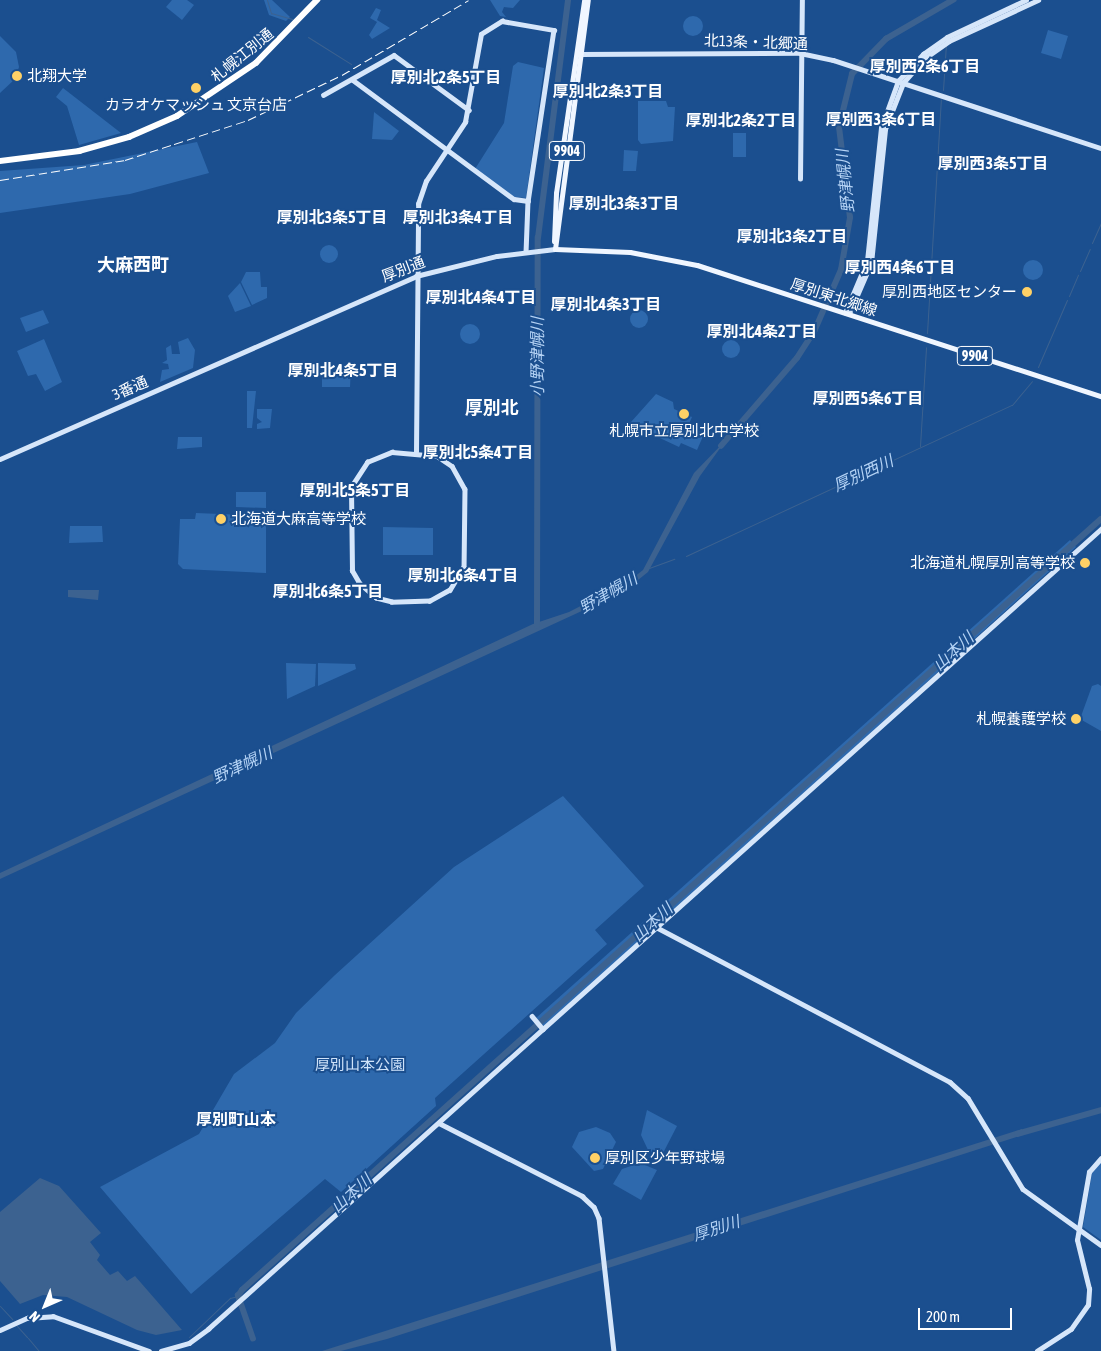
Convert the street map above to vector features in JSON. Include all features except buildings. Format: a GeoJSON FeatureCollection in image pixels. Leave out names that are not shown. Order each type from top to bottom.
{"type":"FeatureCollection","features":[{"type":"Feature","properties":{"kind":"highway","name":"札幌江別通"},"geometry":{"type":"LineString","coordinates":[[0,161],[79,152],[130,137],[177,116],[256,63],[317,0]]}},
{"type":"Feature","properties":{"kind":"main road","name":"9904"},"geometry":{"type":"LineString","coordinates":[[579,54],[584,0]]}},
{"type":"Feature","properties":{"kind":"main road","name":"9904"},"geometry":{"type":"LineString","coordinates":[[555,249],[556,193],[588,0]]}},
{"type":"Feature","properties":{"kind":"main road","name":"厚別東北郷線"},"geometry":{"type":"LineString","coordinates":[[555,249],[658,257],[809,301],[1101,396]]}},
{"type":"Feature","properties":{"kind":"street"},"geometry":{"type":"LineString","coordinates":[[800,179],[802,0]]}},
{"type":"Feature","properties":{"kind":"street"},"geometry":{"type":"LineString","coordinates":[[845,313],[871,262],[885,129],[901,82],[925,58],[964,30],[1026,0]]}},
{"type":"Feature","properties":{"kind":"street"},"geometry":{"type":"LineString","coordinates":[[964,30],[1038,0]]}},
{"type":"Feature","properties":{"kind":"street"},"geometry":{"type":"LineString","coordinates":[[416,452],[418,204],[426,180],[447,150],[469,110],[482,33],[504,21],[554,30],[528,201],[529,251]]}},
{"type":"Feature","properties":{"kind":"street","name":"北13条・北郷通"},"geometry":{"type":"LineString","coordinates":[[579,54],[800,53],[847,64],[1101,148]]}},
{"type":"Feature","properties":{"kind":"street"},"geometry":{"type":"LineString","coordinates":[[323,95],[353,80],[394,55],[469,110]]}},
{"type":"Feature","properties":{"kind":"street"},"geometry":{"type":"LineString","coordinates":[[353,80],[514,199],[528,201]]}},
{"type":"Feature","properties":{"kind":"street","name":"厚別通"},"geometry":{"type":"LineString","coordinates":[[269,340],[416,276],[529,251],[555,249]]}},
{"type":"Feature","properties":{"kind":"street","name":"3番通"},"geometry":{"type":"LineString","coordinates":[[0,459],[269,340]]}},
{"type":"Feature","properties":{"kind":"street"},"geometry":{"type":"LineString","coordinates":[[416,452],[443,459],[462,482],[465,562],[460,578],[439,598],[425,602],[392,602],[368,592],[352,570],[351,486],[362,467],[379,455],[416,452]]}},
{"type":"Feature","properties":{"kind":"street"},"geometry":{"type":"LineString","coordinates":[[161,1351],[177,1350],[197,1338],[236,1304],[658,928],[1101,529]]}},
{"type":"Feature","properties":{"kind":"street"},"geometry":{"type":"LineString","coordinates":[[658,928],[950,1082],[968,1098],[1001,1158],[1023,1189],[1101,1245]]}},
{"type":"Feature","properties":{"kind":"street"},"geometry":{"type":"LineString","coordinates":[[533,1017],[543,1029]]}},
{"type":"Feature","properties":{"kind":"street"},"geometry":{"type":"LineString","coordinates":[[439,1123],[589,1201],[599,1218],[614,1351]]}},
{"type":"Feature","properties":{"kind":"street"},"geometry":{"type":"LineString","coordinates":[[1037,1351],[1071,1329],[1088,1304],[1088,1284],[1077,1246],[1078,1228],[1090,1172],[1101,1158]]}},
{"type":"Feature","properties":{"kind":"street"},"geometry":{"type":"LineString","coordinates":[[0,1330],[27,1318],[53,1316],[149,1351]]}},
{"type":"Feature","properties":{"kind":"green space"},"geometry":{"type":"Polygon","coordinates":[[[172,0],[187,0],[194,5],[182,20],[166,7],[172,0]]]}},
{"type":"Feature","properties":{"kind":"green space"},"geometry":{"type":"Polygon","coordinates":[[[264,0],[272,0],[290,17],[286,21],[269,15],[264,0]]]}},
{"type":"Feature","properties":{"kind":"green space"},"geometry":{"type":"Polygon","coordinates":[[[490,0],[520,0],[513,8],[504,7],[502,12],[506,17],[500,16],[490,0]]]}},
{"type":"Feature","properties":{"kind":"green space"},"geometry":{"type":"Polygon","coordinates":[[[376,8],[381,10],[377,20],[390,28],[372,39],[369,35],[377,22],[370,18],[376,8]]]}},
{"type":"Feature","properties":{"kind":"green space"},"geometry":{"type":"Polygon","coordinates":[[[693,16],[700,19],[703,26],[700,33],[693,36],[686,33],[683,26],[686,19],[693,16]]]}},
{"type":"Feature","properties":{"kind":"green space"},"geometry":{"type":"Polygon","coordinates":[[[1048,30],[1068,36],[1061,59],[1041,53],[1048,30]]]}},
{"type":"Feature","properties":{"kind":"green space"},"geometry":{"type":"Polygon","coordinates":[[[0,36],[16,52],[19,67],[15,79],[0,93],[0,36]]]}},
{"type":"Feature","properties":{"kind":"green space"},"geometry":{"type":"Polygon","coordinates":[[[518,62],[544,68],[526,198],[514,197],[475,169],[504,123],[513,66],[518,62]]]}},
{"type":"Feature","properties":{"kind":"green space"},"geometry":{"type":"Polygon","coordinates":[[[63,88],[121,133],[79,145],[67,106],[56,97],[63,88]]]}},
{"type":"Feature","properties":{"kind":"green space"},"geometry":{"type":"Polygon","coordinates":[[[638,101],[666,101],[668,107],[675,107],[673,141],[641,144],[638,140],[638,101]]]}},
{"type":"Feature","properties":{"kind":"green space"},"geometry":{"type":"Polygon","coordinates":[[[374,112],[399,131],[392,140],[372,139],[374,112]]]}},
{"type":"Feature","properties":{"kind":"green space"},"geometry":{"type":"Polygon","coordinates":[[[733,133],[746,133],[746,157],[733,157],[733,133]]]}},
{"type":"Feature","properties":{"kind":"green space"},"geometry":{"type":"Polygon","coordinates":[[[197,142],[209,173],[130,194],[0,213],[0,171],[84,165],[197,142]]]}},
{"type":"Feature","properties":{"kind":"green space"},"geometry":{"type":"Polygon","coordinates":[[[624,150],[638,151],[636,171],[623,171],[624,150]]]}},
{"type":"Feature","properties":{"kind":"green space"},"geometry":{"type":"Polygon","coordinates":[[[329,245],[335,248],[338,254],[335,260],[329,263],[323,260],[320,254],[323,248],[329,245]]]}},
{"type":"Feature","properties":{"kind":"green space"},"geometry":{"type":"Polygon","coordinates":[[[1029,260],[1037,260],[1043,266],[1043,274],[1037,280],[1029,280],[1023,274],[1023,266],[1029,260]]]}},
{"type":"Feature","properties":{"kind":"green space"},"geometry":{"type":"Polygon","coordinates":[[[246,272],[260,272],[261,287],[267,287],[267,298],[252,305],[241,282],[246,272]]]}},
{"type":"Feature","properties":{"kind":"green space"},"geometry":{"type":"Polygon","coordinates":[[[240,283],[251,306],[235,312],[228,296],[240,283]]]}},
{"type":"Feature","properties":{"kind":"green space"},"geometry":{"type":"Polygon","coordinates":[[[43,310],[49,323],[26,332],[20,318],[43,310]]]}},
{"type":"Feature","properties":{"kind":"green space"},"geometry":{"type":"Polygon","coordinates":[[[639,310],[645,313],[648,319],[645,325],[639,328],[633,325],[630,319],[633,313],[639,310]]]}},
{"type":"Feature","properties":{"kind":"green space"},"geometry":{"type":"Polygon","coordinates":[[[466,324],[474,324],[480,330],[480,338],[474,344],[466,344],[460,338],[460,330],[466,324]]]}},
{"type":"Feature","properties":{"kind":"green space"},"geometry":{"type":"Polygon","coordinates":[[[188,338],[195,350],[193,368],[160,382],[162,370],[169,369],[168,364],[162,363],[167,360],[166,348],[171,345],[172,354],[180,354],[178,342],[188,338]]]}},
{"type":"Feature","properties":{"kind":"green space"},"geometry":{"type":"Polygon","coordinates":[[[44,339],[62,382],[45,391],[36,374],[28,376],[17,351],[44,339]]]}},
{"type":"Feature","properties":{"kind":"green space"},"geometry":{"type":"Polygon","coordinates":[[[731,340],[737,343],[740,349],[737,355],[731,358],[725,355],[722,349],[725,343],[731,340]]]}},
{"type":"Feature","properties":{"kind":"green space"},"geometry":{"type":"Polygon","coordinates":[[[322,368],[351,368],[350,387],[322,387],[322,368]]]}},
{"type":"Feature","properties":{"kind":"green space"},"geometry":{"type":"Polygon","coordinates":[[[247,391],[256,391],[252,428],[247,428],[247,391]]]}},
{"type":"Feature","properties":{"kind":"green space"},"geometry":{"type":"Polygon","coordinates":[[[656,394],[673,402],[674,409],[692,417],[688,426],[704,434],[697,450],[681,443],[679,447],[632,425],[631,422],[656,394]]]}},
{"type":"Feature","properties":{"kind":"green space"},"geometry":{"type":"Polygon","coordinates":[[[257,409],[272,409],[270,428],[257,429],[257,424],[262,422],[257,418],[257,409]]]}},
{"type":"Feature","properties":{"kind":"green space"},"geometry":{"type":"Polygon","coordinates":[[[178,437],[202,437],[202,447],[177,449],[178,437]]]}},
{"type":"Feature","properties":{"kind":"green space"},"geometry":{"type":"Polygon","coordinates":[[[236,492],[266,492],[266,508],[236,507],[236,492]]]}},
{"type":"Feature","properties":{"kind":"green space"},"geometry":{"type":"Polygon","coordinates":[[[196,513],[266,516],[266,573],[183,569],[178,564],[180,519],[195,519],[196,513]]]}},
{"type":"Feature","properties":{"kind":"green space"},"geometry":{"type":"Polygon","coordinates":[[[70,526],[102,526],[103,542],[69,543],[70,526]]]}},
{"type":"Feature","properties":{"kind":"green space"},"geometry":{"type":"Polygon","coordinates":[[[383,527],[433,528],[433,555],[383,555],[383,527]]]}},
{"type":"Feature","properties":{"kind":"green space"},"geometry":{"type":"Polygon","coordinates":[[[1070,540],[1076,547],[545,1028],[536,1018],[1070,540]]]}},
{"type":"Feature","properties":{"kind":"green space"},"geometry":{"type":"Polygon","coordinates":[[[286,663],[316,664],[315,686],[287,699],[286,663]]]}},
{"type":"Feature","properties":{"kind":"green space"},"geometry":{"type":"Polygon","coordinates":[[[318,663],[355,664],[356,669],[318,686],[318,663]]]}},
{"type":"Feature","properties":{"kind":"green space"},"geometry":{"type":"Polygon","coordinates":[[[1098,684],[1101,686],[1101,731],[1080,719],[1092,686],[1098,684]]]}},
{"type":"Feature","properties":{"kind":"green space","name":"厚別山本公園"},"geometry":{"type":"Polygon","coordinates":[[[563,796],[644,886],[595,930],[607,944],[435,1098],[436,1106],[341,1192],[325,1179],[191,1294],[100,1187],[199,1134],[234,1074],[275,1043],[296,1013],[335,975],[454,867],[563,796]]]}},
{"type":"Feature","properties":{"kind":"green space"},"geometry":{"type":"Polygon","coordinates":[[[647,1110],[677,1126],[660,1159],[648,1150],[641,1135],[647,1110]]]}},
{"type":"Feature","properties":{"kind":"green space","name":"厚別区少年野球場"},"geometry":{"type":"Polygon","coordinates":[[[596,1127],[610,1133],[616,1142],[603,1169],[594,1171],[572,1147],[579,1132],[596,1127]]]}},
{"type":"Feature","properties":{"kind":"green space"},"geometry":{"type":"Polygon","coordinates":[[[1101,1162],[1101,1240],[1083,1227],[1092,1173],[1101,1162]]]}},
{"type":"Feature","properties":{"kind":"green space"},"geometry":{"type":"Polygon","coordinates":[[[640,1163],[657,1170],[641,1200],[613,1184],[622,1169],[640,1163]]]}},
{"type":"Feature","properties":{"kind":"water"},"geometry":{"type":"Polygon","coordinates":[[[726,440],[700,476],[648,572],[623,592],[0,879],[0,873],[533,624],[569,612],[629,581],[643,570],[694,473],[726,440]]]}},
{"type":"Feature","properties":{"kind":"water"},"geometry":{"type":"Polygon","coordinates":[[[68,590],[99,590],[98,600],[68,597],[68,590]]]}},
{"type":"Feature","properties":{"kind":"water"},"geometry":{"type":"Polygon","coordinates":[[[1022,1129],[1023,1135],[387,1339],[341,1351],[322,1351],[1022,1129]]]}},
{"type":"Feature","properties":{"kind":"water"},"geometry":{"type":"Polygon","coordinates":[[[40,1178],[59,1186],[101,1233],[90,1242],[100,1255],[97,1260],[110,1275],[118,1271],[127,1281],[135,1276],[182,1330],[156,1335],[137,1330],[67,1297],[43,1295],[20,1304],[0,1281],[0,1212],[40,1178]]]}},
{"type":"Feature","properties":{"kind":"waterway"},"geometry":{"type":"LineString","coordinates":[[267,0],[271,13],[292,19]]}},
{"type":"Feature","properties":{"kind":"waterway","name":"小野津幌川"},"geometry":{"type":"LineString","coordinates":[[537,626],[538,238],[568,0]]}},
{"type":"Feature","properties":{"kind":"waterway","name":"野津幌川"},"geometry":{"type":"LineString","coordinates":[[721,446],[797,358],[814,332],[841,270],[850,218],[839,127],[852,74],[886,39],[953,0]]}},
{"type":"Feature","properties":{"kind":"waterway"},"geometry":{"type":"LineString","coordinates":[[308,37],[351,64]]}},
{"type":"Feature","properties":{"kind":"waterway"},"geometry":{"type":"LineString","coordinates":[[943,90],[946,44]]}},
{"type":"Feature","properties":{"kind":"waterway"},"geometry":{"type":"LineString","coordinates":[[927,333],[941,99]]}},
{"type":"Feature","properties":{"kind":"waterway","name":"厚別西川"},"geometry":{"type":"LineString","coordinates":[[1092,243],[1101,223]]}},
{"type":"Feature","properties":{"kind":"waterway","name":"厚別西川"},"geometry":{"type":"LineString","coordinates":[[1080,271],[1090,249]]}},
{"type":"Feature","properties":{"kind":"waterway","name":"厚別西川"},"geometry":{"type":"LineString","coordinates":[[1069,296],[1078,275]]}},
{"type":"Feature","properties":{"kind":"waterway","name":"厚別西川"},"geometry":{"type":"LineString","coordinates":[[1038,367],[1067,300]]}},
{"type":"Feature","properties":{"kind":"waterway"},"geometry":{"type":"LineString","coordinates":[[920,446],[926,347]]}},
{"type":"Feature","properties":{"kind":"waterway","name":"厚別西川"},"geometry":{"type":"LineString","coordinates":[[686,556],[1012,405],[1032,381]]}},
{"type":"Feature","properties":{"kind":"waterway","name":"山本川"},"geometry":{"type":"LineString","coordinates":[[253,1339],[238,1296],[242,1290],[1101,519]]}},
{"type":"Feature","properties":{"kind":"waterway","name":"厚別西川"},"geometry":{"type":"LineString","coordinates":[[649,568],[674,559]]}},
{"type":"Feature","properties":{"kind":"waterway","name":"厚別川"},"geometry":{"type":"LineString","coordinates":[[1017,1134],[1101,1110]]}},
{"type":"Feature","properties":{"kind":"waterway"},"geometry":{"type":"LineString","coordinates":[[189,1337],[230,1298],[238,1296]]}},
{"type":"Feature","properties":{"kind":"waterway"},"geometry":{"type":"LineString","coordinates":[[0,1306],[12,1319]]}},
{"type":"Feature","properties":{"kind":"waterway"},"geometry":{"type":"LineString","coordinates":[[17,1326],[27,1337]]}},
{"type":"Feature","properties":{"kind":"waterway"},"geometry":{"type":"LineString","coordinates":[[28,1338],[39,1351]]}},
{"type":"Feature","properties":{"kind":"railway"},"geometry":{"type":"LineString","coordinates":[[0,180],[125,160],[248,120],[342,75],[469,0]]}},
{"type":"Feature","properties":{"kind":"place","name":"北翔大学"},"geometry":{"type":"Point","coordinates":[17,76]}},
{"type":"Feature","properties":{"kind":"place","name":"カラオケマッシュ 文京台店"},"geometry":{"type":"Point","coordinates":[196,88]}},
{"type":"Feature","properties":{"kind":"place","name":"厚別西地区センター"},"geometry":{"type":"Point","coordinates":[1027,292]}},
{"type":"Feature","properties":{"kind":"place","name":"札幌市立厚別北中学校"},"geometry":{"type":"Point","coordinates":[684,414]}},
{"type":"Feature","properties":{"kind":"place","name":"北海道大麻高等学校"},"geometry":{"type":"Point","coordinates":[221,519]}},
{"type":"Feature","properties":{"kind":"place","name":"北海道札幌厚別高等学校"},"geometry":{"type":"Point","coordinates":[1085,563]}},
{"type":"Feature","properties":{"kind":"place","name":"札幌養護学校"},"geometry":{"type":"Point","coordinates":[1076,719]}},
{"type":"Feature","properties":{"kind":"place","name":"厚別区少年野球場"},"geometry":{"type":"Point","coordinates":[595,1158]}},
{"type":"Feature","properties":{"kind":"district","name":"厚別西2条6丁目"},"geometry":{"type":"Point","coordinates":[925,66]}},
{"type":"Feature","properties":{"kind":"district","name":"厚別北2条5丁目"},"geometry":{"type":"Point","coordinates":[446,77]}},
{"type":"Feature","properties":{"kind":"district","name":"厚別北2条3丁目"},"geometry":{"type":"Point","coordinates":[608,91]}},
{"type":"Feature","properties":{"kind":"district","name":"厚別西3条6丁目"},"geometry":{"type":"Point","coordinates":[881,119]}},
{"type":"Feature","properties":{"kind":"district","name":"厚別北2条2丁目"},"geometry":{"type":"Point","coordinates":[741,120]}},
{"type":"Feature","properties":{"kind":"district","name":"厚別西3条5丁目"},"geometry":{"type":"Point","coordinates":[993,163]}},
{"type":"Feature","properties":{"kind":"district","name":"厚別北3条3丁目"},"geometry":{"type":"Point","coordinates":[624,203]}},
{"type":"Feature","properties":{"kind":"district","name":"厚別北3条5丁目"},"geometry":{"type":"Point","coordinates":[332,217]}},
{"type":"Feature","properties":{"kind":"district","name":"厚別北3条4丁目"},"geometry":{"type":"Point","coordinates":[458,217]}},
{"type":"Feature","properties":{"kind":"district","name":"厚別北3条2丁目"},"geometry":{"type":"Point","coordinates":[792,236]}},
{"type":"Feature","properties":{"kind":"district","name":"大麻西町"},"geometry":{"type":"Point","coordinates":[133,265]}},
{"type":"Feature","properties":{"kind":"district","name":"厚別西4条6丁目"},"geometry":{"type":"Point","coordinates":[900,267]}},
{"type":"Feature","properties":{"kind":"district","name":"厚別北4条4丁目"},"geometry":{"type":"Point","coordinates":[481,297]}},
{"type":"Feature","properties":{"kind":"district","name":"厚別北4条3丁目"},"geometry":{"type":"Point","coordinates":[606,304]}},
{"type":"Feature","properties":{"kind":"district","name":"厚別北4条2丁目"},"geometry":{"type":"Point","coordinates":[762,331]}},
{"type":"Feature","properties":{"kind":"district","name":"厚別北4条5丁目"},"geometry":{"type":"Point","coordinates":[343,370]}},
{"type":"Feature","properties":{"kind":"district","name":"厚別西5条6丁目"},"geometry":{"type":"Point","coordinates":[868,398]}},
{"type":"Feature","properties":{"kind":"district","name":"厚別北"},"geometry":{"type":"Point","coordinates":[492,408]}},
{"type":"Feature","properties":{"kind":"district","name":"厚別北5条4丁目"},"geometry":{"type":"Point","coordinates":[478,452]}},
{"type":"Feature","properties":{"kind":"district","name":"厚別北5条5丁目"},"geometry":{"type":"Point","coordinates":[355,490]}},
{"type":"Feature","properties":{"kind":"district","name":"厚別北6条4丁目"},"geometry":{"type":"Point","coordinates":[463,575]}},
{"type":"Feature","properties":{"kind":"district","name":"厚別北6条5丁目"},"geometry":{"type":"Point","coordinates":[328,591]}},
{"type":"Feature","properties":{"kind":"district","name":"厚別町山本"},"geometry":{"type":"Point","coordinates":[236,1119]}}]}
